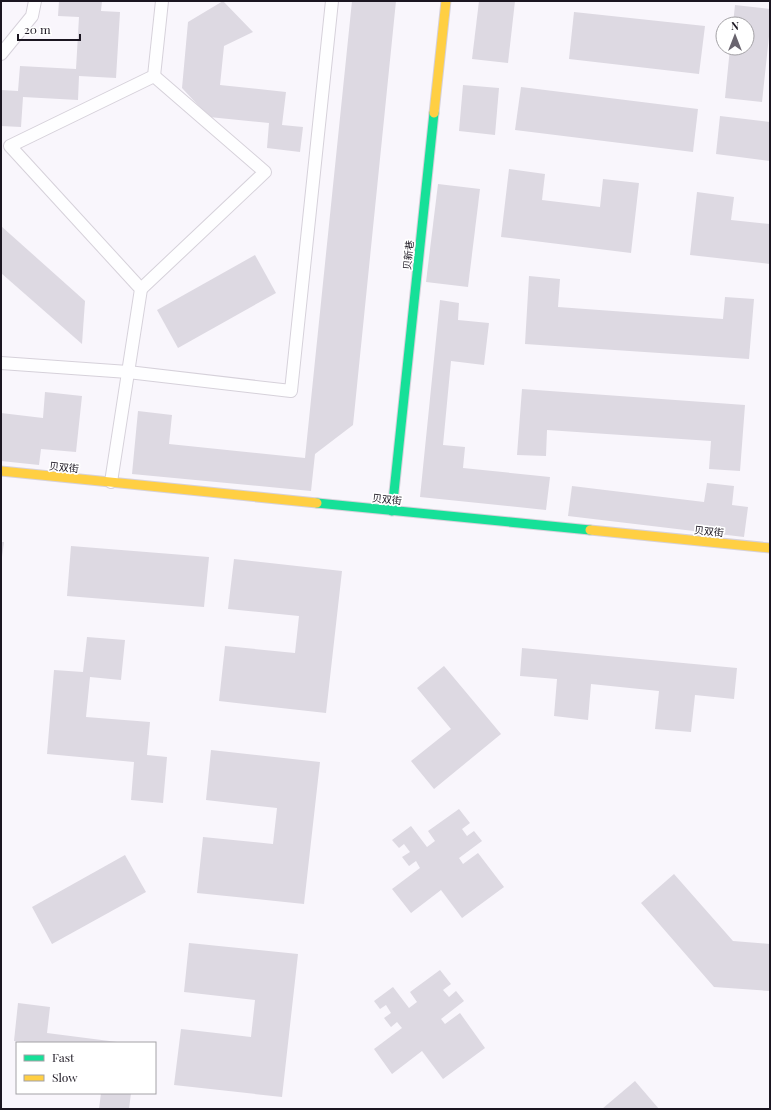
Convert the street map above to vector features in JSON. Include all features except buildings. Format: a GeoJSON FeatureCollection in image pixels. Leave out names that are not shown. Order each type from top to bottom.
{"type":"FeatureCollection","features":[{"type":"Feature","properties":{"kind":"street","name":"贝新巷"},"geometry":{"type":"LineString","coordinates":[[392,511],[446,1]]}},
{"type":"Feature","properties":{"kind":"street","name":"贝双街"},"geometry":{"type":"LineString","coordinates":[[1,471],[770,548]]}},
{"type":"Feature","properties":{"kind":"lane"},"geometry":{"type":"LineString","coordinates":[[1,54],[32,16],[35,1]]}},
{"type":"Feature","properties":{"kind":"lane"},"geometry":{"type":"LineString","coordinates":[[154,76],[162,1]]}},
{"type":"Feature","properties":{"kind":"lane"},"geometry":{"type":"LineString","coordinates":[[1,363],[128,372],[291,392],[332,1]]}},
{"type":"Feature","properties":{"kind":"lane"},"geometry":{"type":"LineString","coordinates":[[141,289],[5,146],[154,76]]}},
{"type":"Feature","properties":{"kind":"lane"},"geometry":{"type":"LineString","coordinates":[[111,482],[141,289],[265,172],[154,76]]}},
{"type":"Feature","properties":{"kind":"traffic: fast"},"geometry":{"type":"LineString","coordinates":[[392,511],[434,113]]}},
{"type":"Feature","properties":{"kind":"traffic: fast"},"geometry":{"type":"LineString","coordinates":[[317,503],[590,530]]}},
{"type":"Feature","properties":{"kind":"traffic: slow"},"geometry":{"type":"LineString","coordinates":[[434,113],[446,1]]}},
{"type":"Feature","properties":{"kind":"traffic: slow"},"geometry":{"type":"LineString","coordinates":[[1,471],[317,503]]}},
{"type":"Feature","properties":{"kind":"traffic: slow"},"geometry":{"type":"LineString","coordinates":[[590,530],[770,548]]}}]}
